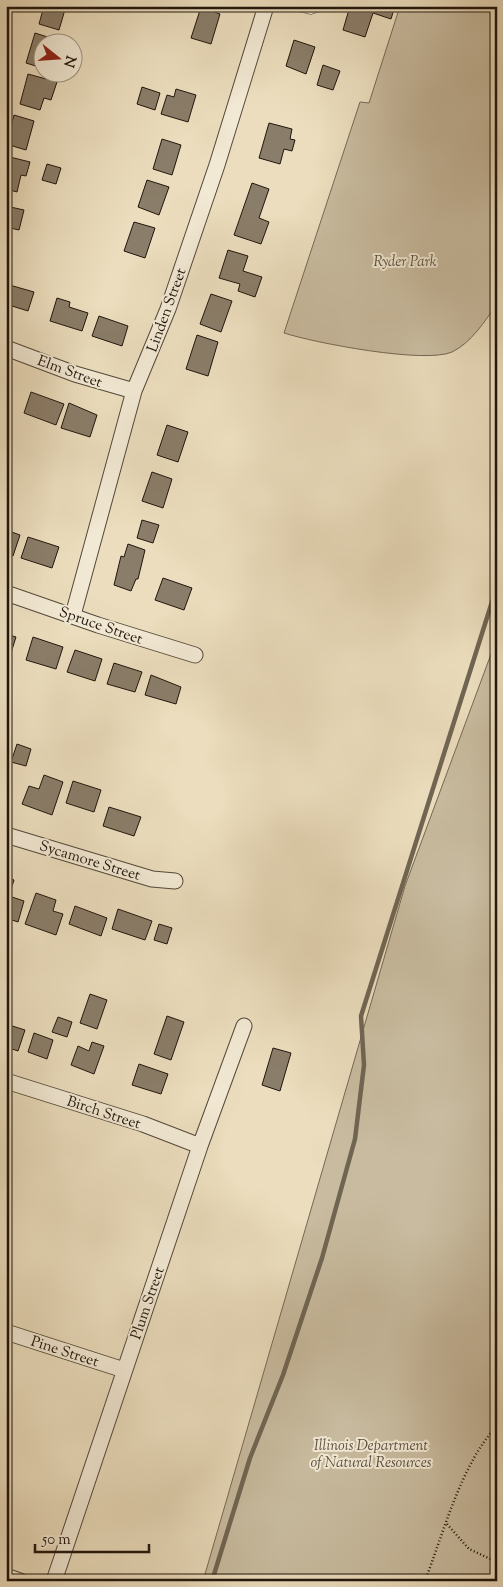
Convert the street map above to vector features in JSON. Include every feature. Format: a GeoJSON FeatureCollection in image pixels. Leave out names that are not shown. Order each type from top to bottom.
{"type":"FeatureCollection","features":[{"type":"Feature","properties":{"kind":"street","name":"Linden Street"},"geometry":{"type":"LineString","coordinates":[[73,614],[134,391],[168,309],[217,165],[266,6]]}},
{"type":"Feature","properties":{"kind":"street","name":"Elm Street"},"geometry":{"type":"LineString","coordinates":[[6,348],[75,374],[134,391]]}},
{"type":"Feature","properties":{"kind":"street","name":"Spruce Street"},"geometry":{"type":"LineString","coordinates":[[6,593],[73,614],[98,625],[195,655]]}},
{"type":"Feature","properties":{"kind":"street","name":"Sycamore Street"},"geometry":{"type":"LineString","coordinates":[[6,835],[152,879],[175,881]]}},
{"type":"Feature","properties":{"kind":"street","name":"Plum Street"},"geometry":{"type":"LineString","coordinates":[[54,1581],[200,1146],[244,1026]]}},
{"type":"Feature","properties":{"kind":"street","name":"Birch Street"},"geometry":{"type":"LineString","coordinates":[[6,1081],[143,1124],[200,1146]]}},
{"type":"Feature","properties":{"kind":"street","name":"Pine Street"},"geometry":{"type":"LineString","coordinates":[[6,1332],[124,1370]]}},
{"type":"Feature","properties":{"kind":"street"},"geometry":{"type":"LineString","coordinates":[[6,1576],[20,1581]]}},
{"type":"Feature","properties":{"kind":"lane"},"geometry":{"type":"LineString","coordinates":[[294,6],[311,10],[323,6]]}},
{"type":"Feature","properties":{"kind":"path"},"geometry":{"type":"LineString","coordinates":[[425,1581],[467,1472],[487,1436],[497,1426]]}},
{"type":"Feature","properties":{"kind":"path"},"geometry":{"type":"LineString","coordinates":[[446,1524],[469,1549],[497,1562]]}},
{"type":"Feature","properties":{"kind":"green space","name":"Ryder Park"},"geometry":{"type":"Polygon","coordinates":[[[400,6],[497,6],[497,304],[477,331],[465,343],[452,352],[438,355],[419,356],[369,351],[284,333],[360,102],[369,103],[400,6]]]}},
{"type":"Feature","properties":{"kind":"green space","name":"Illinois Department of Natural Resources"},"geometry":{"type":"Polygon","coordinates":[[[497,638],[497,1581],[203,1581],[405,886],[497,638]]]}},
{"type":"Feature","properties":{"kind":"building"},"geometry":{"type":"Polygon","coordinates":[[[44,6],[66,6],[59,30],[39,24],[44,6]]]}},
{"type":"Feature","properties":{"kind":"building"},"geometry":{"type":"Polygon","coordinates":[[[350,6],[395,6],[391,19],[373,13],[365,37],[343,30],[350,6]]]}},
{"type":"Feature","properties":{"kind":"building"},"geometry":{"type":"Polygon","coordinates":[[[201,7],[220,14],[211,44],[191,38],[201,7]]]}},
{"type":"Feature","properties":{"kind":"building"},"geometry":{"type":"Polygon","coordinates":[[[294,40],[315,47],[306,74],[286,66],[294,40]]]}},
{"type":"Feature","properties":{"kind":"building"},"geometry":{"type":"Polygon","coordinates":[[[32,43],[32,65],[26,63],[32,43]]]}},
{"type":"Feature","properties":{"kind":"building"},"geometry":{"type":"Polygon","coordinates":[[[323,65],[340,71],[333,90],[317,85],[323,65]]]}},
{"type":"Feature","properties":{"kind":"building"},"geometry":{"type":"Polygon","coordinates":[[[28,74],[32,75],[32,82],[57,82],[51,100],[44,98],[40,110],[20,104],[28,74]]]}},
{"type":"Feature","properties":{"kind":"building"},"geometry":{"type":"Polygon","coordinates":[[[142,87],[160,93],[155,110],[137,104],[142,87]]]}},
{"type":"Feature","properties":{"kind":"building"},"geometry":{"type":"Polygon","coordinates":[[[176,89],[196,95],[188,122],[161,114],[167,95],[174,97],[176,89]]]}},
{"type":"Feature","properties":{"kind":"building"},"geometry":{"type":"Polygon","coordinates":[[[14,115],[34,121],[26,150],[6,144],[14,115]]]}},
{"type":"Feature","properties":{"kind":"building"},"geometry":{"type":"Polygon","coordinates":[[[269,123],[292,129],[290,139],[295,140],[292,151],[284,149],[280,164],[259,158],[269,123]]]}},
{"type":"Feature","properties":{"kind":"building"},"geometry":{"type":"Polygon","coordinates":[[[162,139],[181,145],[172,175],[153,169],[162,139]]]}},
{"type":"Feature","properties":{"kind":"building"},"geometry":{"type":"Polygon","coordinates":[[[6,156],[30,162],[26,176],[21,175],[17,192],[6,189],[6,156]]]}},
{"type":"Feature","properties":{"kind":"building"},"geometry":{"type":"Polygon","coordinates":[[[47,164],[61,168],[56,184],[42,180],[47,164]]]}},
{"type":"Feature","properties":{"kind":"building"},"geometry":{"type":"Polygon","coordinates":[[[147,180],[169,187],[159,215],[138,207],[147,180]]]}},
{"type":"Feature","properties":{"kind":"building"},"geometry":{"type":"Polygon","coordinates":[[[252,183],[269,189],[259,218],[269,222],[261,244],[234,235],[252,183]]]}},
{"type":"Feature","properties":{"kind":"building"},"geometry":{"type":"Polygon","coordinates":[[[6,206],[24,210],[19,230],[6,227],[6,206]]]}},
{"type":"Feature","properties":{"kind":"building"},"geometry":{"type":"Polygon","coordinates":[[[134,222],[155,228],[145,258],[124,251],[134,222]]]}},
{"type":"Feature","properties":{"kind":"building"},"geometry":{"type":"Polygon","coordinates":[[[228,250],[248,256],[243,271],[262,277],[255,297],[238,291],[240,284],[219,278],[228,250]]]}},
{"type":"Feature","properties":{"kind":"building"},"geometry":{"type":"Polygon","coordinates":[[[6,284],[34,292],[28,311],[12,306],[11,309],[6,307],[6,284]]]}},
{"type":"Feature","properties":{"kind":"building"},"geometry":{"type":"Polygon","coordinates":[[[211,294],[232,301],[221,332],[200,324],[211,294]]]}},
{"type":"Feature","properties":{"kind":"building"},"geometry":{"type":"Polygon","coordinates":[[[57,298],[70,302],[69,307],[88,313],[82,331],[50,321],[57,298]]]}},
{"type":"Feature","properties":{"kind":"building"},"geometry":{"type":"Polygon","coordinates":[[[99,316],[128,326],[122,346],[92,336],[99,316]]]}},
{"type":"Feature","properties":{"kind":"building"},"geometry":{"type":"Polygon","coordinates":[[[197,335],[218,342],[208,376],[186,369],[197,335]]]}},
{"type":"Feature","properties":{"kind":"building"},"geometry":{"type":"Polygon","coordinates":[[[31,392],[64,404],[56,425],[24,413],[31,392]]]}},
{"type":"Feature","properties":{"kind":"building"},"geometry":{"type":"Polygon","coordinates":[[[69,403],[97,415],[90,437],[61,428],[69,403]]]}},
{"type":"Feature","properties":{"kind":"building"},"geometry":{"type":"Polygon","coordinates":[[[167,425],[188,432],[178,462],[157,455],[167,425]]]}},
{"type":"Feature","properties":{"kind":"building"},"geometry":{"type":"Polygon","coordinates":[[[152,472],[172,479],[163,508],[142,501],[152,472]]]}},
{"type":"Feature","properties":{"kind":"building"},"geometry":{"type":"Polygon","coordinates":[[[142,520],[159,525],[153,543],[137,538],[142,520]]]}},
{"type":"Feature","properties":{"kind":"building"},"geometry":{"type":"Polygon","coordinates":[[[6,530],[20,535],[13,556],[6,554],[6,530]]]}},
{"type":"Feature","properties":{"kind":"building"},"geometry":{"type":"Polygon","coordinates":[[[28,537],[59,547],[52,568],[21,558],[28,537]]]}},
{"type":"Feature","properties":{"kind":"building"},"geometry":{"type":"Polygon","coordinates":[[[128,544],[145,550],[138,579],[136,579],[131,591],[114,585],[121,556],[124,557],[128,544]]]}},
{"type":"Feature","properties":{"kind":"building"},"geometry":{"type":"Polygon","coordinates":[[[163,578],[192,588],[184,610],[155,600],[163,578]]]}},
{"type":"Feature","properties":{"kind":"building"},"geometry":{"type":"Polygon","coordinates":[[[6,634],[16,637],[10,656],[6,654],[6,634]]]}},
{"type":"Feature","properties":{"kind":"building"},"geometry":{"type":"Polygon","coordinates":[[[33,637],[63,647],[56,669],[26,660],[33,637]]]}},
{"type":"Feature","properties":{"kind":"building"},"geometry":{"type":"Polygon","coordinates":[[[75,650],[102,659],[95,681],[67,672],[75,650]]]}},
{"type":"Feature","properties":{"kind":"building"},"geometry":{"type":"Polygon","coordinates":[[[114,663],[142,672],[135,692],[107,684],[114,663]]]}},
{"type":"Feature","properties":{"kind":"building"},"geometry":{"type":"Polygon","coordinates":[[[151,675],[181,687],[176,704],[145,695],[151,675]]]}},
{"type":"Feature","properties":{"kind":"building"},"geometry":{"type":"Polygon","coordinates":[[[17,744],[31,749],[26,766],[11,762],[17,744]]]}},
{"type":"Feature","properties":{"kind":"building"},"geometry":{"type":"Polygon","coordinates":[[[44,775],[63,782],[52,815],[22,804],[29,786],[39,789],[44,775]]]}},
{"type":"Feature","properties":{"kind":"building"},"geometry":{"type":"Polygon","coordinates":[[[73,781],[101,790],[94,812],[66,803],[73,781]]]}},
{"type":"Feature","properties":{"kind":"building"},"geometry":{"type":"Polygon","coordinates":[[[109,807],[141,817],[134,836],[103,826],[109,807]]]}},
{"type":"Feature","properties":{"kind":"building"},"geometry":{"type":"Polygon","coordinates":[[[6,877],[14,880],[9,896],[24,901],[18,922],[6,918],[6,877]]]}},
{"type":"Feature","properties":{"kind":"building"},"geometry":{"type":"Polygon","coordinates":[[[36,893],[56,900],[53,911],[63,914],[56,935],[25,924],[36,893]]]}},
{"type":"Feature","properties":{"kind":"building"},"geometry":{"type":"Polygon","coordinates":[[[75,906],[107,918],[101,936],[69,924],[75,906]]]}},
{"type":"Feature","properties":{"kind":"building"},"geometry":{"type":"Polygon","coordinates":[[[118,909],[152,921],[145,940],[112,929],[118,909]]]}},
{"type":"Feature","properties":{"kind":"building"},"geometry":{"type":"Polygon","coordinates":[[[159,924],[172,928],[167,944],[154,940],[159,924]]]}},
{"type":"Feature","properties":{"kind":"building"},"geometry":{"type":"Polygon","coordinates":[[[90,994],[107,1000],[97,1029],[80,1023],[90,994]]]}},
{"type":"Feature","properties":{"kind":"building"},"geometry":{"type":"Polygon","coordinates":[[[167,1016],[184,1022],[171,1060],[154,1054],[167,1016]]]}},
{"type":"Feature","properties":{"kind":"building"},"geometry":{"type":"Polygon","coordinates":[[[58,1017],[72,1022],[67,1037],[52,1032],[58,1017]]]}},
{"type":"Feature","properties":{"kind":"building"},"geometry":{"type":"Polygon","coordinates":[[[6,1024],[25,1030],[18,1051],[6,1047],[6,1024]]]}},
{"type":"Feature","properties":{"kind":"building"},"geometry":{"type":"Polygon","coordinates":[[[34,1033],[53,1040],[47,1059],[28,1052],[34,1033]]]}},
{"type":"Feature","properties":{"kind":"building"},"geometry":{"type":"Polygon","coordinates":[[[92,1042],[104,1046],[94,1074],[71,1065],[78,1046],[89,1051],[92,1042]]]}},
{"type":"Feature","properties":{"kind":"building"},"geometry":{"type":"Polygon","coordinates":[[[273,1048],[291,1053],[280,1091],[262,1085],[273,1048]]]}},
{"type":"Feature","properties":{"kind":"building"},"geometry":{"type":"Polygon","coordinates":[[[139,1064],[168,1074],[161,1094],[132,1085],[139,1064]]]}},
{"type":"Feature","properties":{"kind":"waterway"},"geometry":{"type":"LineString","coordinates":[[212,1581],[250,1458],[283,1375],[322,1258],[355,1139],[364,1065],[361,1016],[497,586]]}}]}
